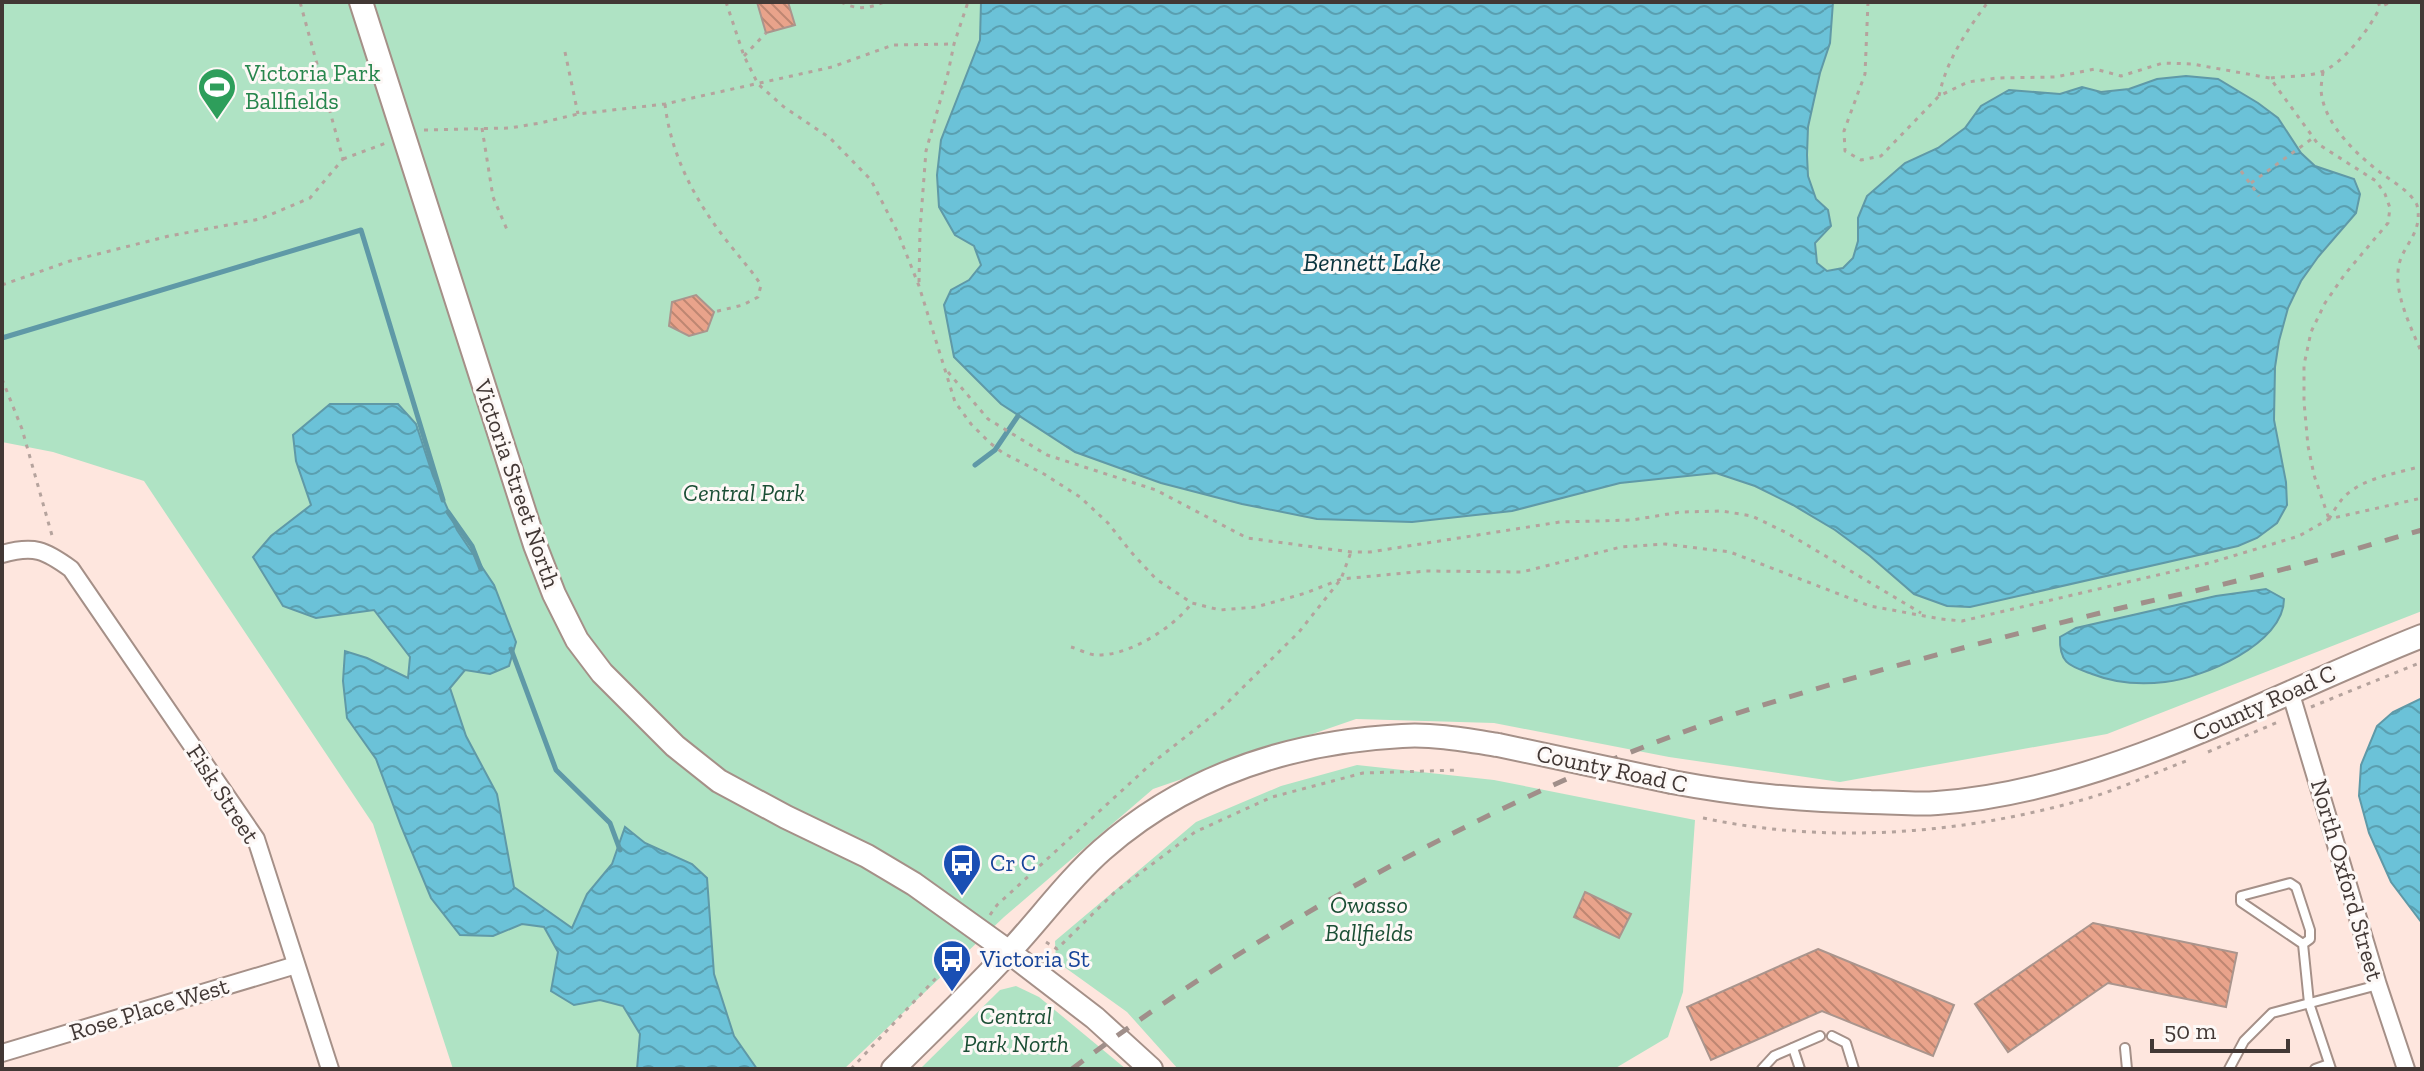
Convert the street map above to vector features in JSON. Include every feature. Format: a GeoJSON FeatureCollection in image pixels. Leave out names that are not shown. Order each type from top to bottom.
{"type":"FeatureCollection","features":[{"type":"Feature","properties":{"kind":"main road","name":"Victoria Street North"},"geometry":{"type":"LineString","coordinates":[[361,2],[535,545],[554,594],[577,640],[602,673],[666,737],[719,781],[867,856],[914,884],[1009,952],[1116,1035],[1151,1069]]}},
{"type":"Feature","properties":{"kind":"main road","name":"County Road C"},"geometry":{"type":"LineString","coordinates":[[893,1069],[1009,952],[1076,874],[1117,838],[1188,790],[1230,770],[1271,756],[1316,746],[1403,736],[1448,738],[1498,745],[1741,795],[1800,800],[1936,803],[2061,781],[2110,766],[2422,636]]}},
{"type":"Feature","properties":{"kind":"street"},"geometry":{"type":"LineString","coordinates":[[2,554],[23,548],[50,554]]}},
{"type":"Feature","properties":{"kind":"street","name":"Fisk Street"},"geometry":{"type":"LineString","coordinates":[[50,554],[71,569],[256,839],[330,1069]]}},
{"type":"Feature","properties":{"kind":"street","name":"North Oxford Street"},"geometry":{"type":"LineString","coordinates":[[2290,691],[2406,1069]]}},
{"type":"Feature","properties":{"kind":"street","name":"Rose Place West"},"geometry":{"type":"LineString","coordinates":[[2,1053],[296,965]]}},
{"type":"Feature","properties":{"kind":"lane"},"geometry":{"type":"LineString","coordinates":[[2290,883],[2296,887],[2310,930],[2310,939],[2303,944],[2241,902],[2241,896],[2290,883]]}},
{"type":"Feature","properties":{"kind":"lane"},"geometry":{"type":"LineString","coordinates":[[2303,944],[2309,1003],[2330,1066],[2315,1069]]}},
{"type":"Feature","properties":{"kind":"lane"},"geometry":{"type":"LineString","coordinates":[[2231,1068],[2244,1041],[2272,1013],[2378,985]]}},
{"type":"Feature","properties":{"kind":"lane"},"geometry":{"type":"LineString","coordinates":[[1762,1069],[1774,1056],[1820,1036]]}},
{"type":"Feature","properties":{"kind":"lane"},"geometry":{"type":"LineString","coordinates":[[1832,1036],[1846,1043],[1854,1069]]}},
{"type":"Feature","properties":{"kind":"lane"},"geometry":{"type":"LineString","coordinates":[[1793,1048],[1800,1069]]}},
{"type":"Feature","properties":{"kind":"lane"},"geometry":{"type":"LineString","coordinates":[[2125,1048],[2127,1069]]}},
{"type":"Feature","properties":{"kind":"path"},"geometry":{"type":"LineString","coordinates":[[300,2],[343,159]]}},
{"type":"Feature","properties":{"kind":"path"},"geometry":{"type":"LineString","coordinates":[[726,2],[744,56],[758,84],[784,107],[830,138],[871,180],[898,233],[919,286],[955,402],[990,443],[1080,497],[1108,523],[1156,579],[1192,603],[1220,610],[1256,607],[1341,579],[1426,571],[1522,572],[1621,547],[1665,544],[1730,552],[1870,606],[1962,621],[2213,562],[2299,536],[2329,519],[2422,498]]}},
{"type":"Feature","properties":{"kind":"path"},"geometry":{"type":"LineString","coordinates":[[841,2],[857,9],[884,2]]}},
{"type":"Feature","properties":{"kind":"path"},"geometry":{"type":"LineString","coordinates":[[919,286],[926,151],[968,2]]}},
{"type":"Feature","properties":{"kind":"path"},"geometry":{"type":"LineString","coordinates":[[1868,2],[1865,74],[1844,131],[1845,151],[1861,160],[1881,156],[1939,96],[1968,82],[2055,77],[2095,69],[2121,76],[2163,63],[2192,64],[2270,78],[2323,72],[2358,42],[2379,5],[2391,2]]}},
{"type":"Feature","properties":{"kind":"path"},"geometry":{"type":"LineString","coordinates":[[1939,96],[1942,82],[1963,36],[1988,2]]}},
{"type":"Feature","properties":{"kind":"path"},"geometry":{"type":"LineString","coordinates":[[744,56],[766,33]]}},
{"type":"Feature","properties":{"kind":"path"},"geometry":{"type":"LineString","coordinates":[[422,131],[510,128],[578,114],[665,104],[832,67],[893,45],[954,44]]}},
{"type":"Feature","properties":{"kind":"path"},"geometry":{"type":"LineString","coordinates":[[565,52],[578,114]]}},
{"type":"Feature","properties":{"kind":"path"},"geometry":{"type":"LineString","coordinates":[[2323,72],[2321,93],[2326,113],[2343,137],[2376,170],[2409,195],[2421,215],[2421,227],[2398,266],[2398,278],[2422,354]]}},
{"type":"Feature","properties":{"kind":"path"},"geometry":{"type":"LineString","coordinates":[[2270,78],[2318,144],[2376,181],[2390,208],[2388,223],[2325,303],[2311,332],[2304,365],[2308,446],[2329,519]]}},
{"type":"Feature","properties":{"kind":"path"},"geometry":{"type":"LineString","coordinates":[[665,104],[668,129],[691,187],[708,216],[761,285],[758,297],[743,305],[714,312]]}},
{"type":"Feature","properties":{"kind":"path"},"geometry":{"type":"LineString","coordinates":[[482,128],[493,197],[508,232]]}},
{"type":"Feature","properties":{"kind":"path"},"geometry":{"type":"LineString","coordinates":[[2251,183],[2313,138]]}},
{"type":"Feature","properties":{"kind":"path"},"geometry":{"type":"LineString","coordinates":[[2,285],[84,257],[169,236],[260,219],[310,198],[343,159],[390,142]]}},
{"type":"Feature","properties":{"kind":"path"},"geometry":{"type":"LineString","coordinates":[[2241,171],[2259,196]]}},
{"type":"Feature","properties":{"kind":"path"},"geometry":{"type":"LineString","coordinates":[[945,369],[988,419],[1047,455],[1156,490],[1247,538],[1351,552],[1385,550],[1560,522],[1632,520],[1681,512],[1722,511],[1752,516],[1787,533],[1924,615]]}},
{"type":"Feature","properties":{"kind":"path"},"geometry":{"type":"LineString","coordinates":[[2,379],[22,429],[53,536],[50,554]]}},
{"type":"Feature","properties":{"kind":"path"},"geometry":{"type":"LineString","coordinates":[[2329,519],[2344,496],[2362,485],[2382,476],[2422,466]]}},
{"type":"Feature","properties":{"kind":"path"},"geometry":{"type":"LineString","coordinates":[[851,1069],[980,931],[997,905],[1151,764],[1221,709],[1299,632],[1341,579],[1351,552]]}},
{"type":"Feature","properties":{"kind":"path"},"geometry":{"type":"LineString","coordinates":[[1071,647],[1094,655],[1129,649],[1159,632],[1192,603]]}},
{"type":"Feature","properties":{"kind":"path"},"geometry":{"type":"LineString","coordinates":[[1057,949],[1115,892],[1195,832],[1272,797],[1363,773],[1458,770]]}},
{"type":"Feature","properties":{"kind":"green space","name":"Central Park"},"geometry":{"type":"Polygon","coordinates":[[[2,2],[2422,2],[2422,611],[2107,734],[1840,782],[1669,757],[1494,723],[1356,719],[1153,789],[1004,917],[844,1069],[453,1069],[373,824],[144,481],[53,452],[2,442],[2,2]]]}},
{"type":"Feature","properties":{"kind":"green space","name":"Owasso Ballfields"},"geometry":{"type":"Polygon","coordinates":[[[1357,765],[1494,780],[1695,820],[1683,992],[1668,1037],[1614,1069],[1178,1069],[1127,1012],[1056,961],[1055,941],[1196,822],[1281,786],[1357,765]]]}},
{"type":"Feature","properties":{"kind":"green space","name":"Central Park North"},"geometry":{"type":"Polygon","coordinates":[[[1016,986],[1039,997],[1126,1069],[920,1069],[1000,990],[1016,986]]]}},
{"type":"Feature","properties":{"kind":"water","name":"Bennett Lake"},"geometry":{"type":"Polygon","coordinates":[[[981,2],[1833,2],[1830,43],[1808,127],[1807,155],[1808,176],[1816,199],[1828,210],[1831,226],[1815,243],[1817,263],[1827,271],[1843,268],[1853,258],[1858,241],[1858,218],[1867,196],[1905,163],[1938,148],[1965,128],[1981,106],[2009,90],[2060,94],[2082,87],[2101,92],[2129,89],[2157,79],[2186,76],[2218,79],[2278,118],[2301,153],[2315,166],[2354,179],[2360,194],[2356,213],[2301,281],[2288,308],[2279,341],[2274,420],[2286,482],[2287,505],[2277,523],[2257,538],[2238,546],[1970,607],[1947,606],[1914,594],[1835,530],[1793,505],[1755,486],[1716,473],[1620,483],[1512,511],[1412,522],[1317,519],[1161,483],[1075,452],[1001,404],[954,357],[944,305],[951,290],[969,280],[981,265],[974,246],[955,235],[939,207],[937,175],[941,140],[980,40],[981,2]]]}},
{"type":"Feature","properties":{"kind":"water"},"geometry":{"type":"Polygon","coordinates":[[[330,404],[398,404],[416,424],[433,476],[457,530],[494,585],[516,642],[509,666],[490,674],[465,670],[450,688],[466,736],[497,794],[514,887],[572,928],[587,894],[612,864],[625,827],[645,843],[692,864],[707,878],[714,974],[734,1036],[757,1069],[637,1069],[640,1034],[623,1006],[600,1000],[574,1005],[551,991],[558,952],[544,927],[522,924],[493,936],[460,935],[431,898],[376,759],[347,718],[343,681],[345,651],[408,678],[410,657],[374,610],[316,618],[283,606],[253,557],[271,536],[311,505],[296,461],[293,435],[330,404]]]}},
{"type":"Feature","properties":{"kind":"water"},"geometry":{"type":"Polygon","coordinates":[[[2266,589],[2284,599],[2280,615],[2271,630],[2239,656],[2200,674],[2156,683],[2119,681],[2072,666],[2061,653],[2060,637],[2076,628],[2216,596],[2266,589]]]}},
{"type":"Feature","properties":{"kind":"water"},"geometry":{"type":"Polygon","coordinates":[[[2422,698],[2422,923],[2391,882],[2369,833],[2359,796],[2361,765],[2377,726],[2393,712],[2422,698]]]}},
{"type":"Feature","properties":{"kind":"building"},"geometry":{"type":"Polygon","coordinates":[[[757,2],[788,2],[795,25],[766,33],[757,2]]]}},
{"type":"Feature","properties":{"kind":"building"},"geometry":{"type":"Polygon","coordinates":[[[696,295],[714,312],[707,331],[689,336],[669,326],[672,302],[696,295]]]}},
{"type":"Feature","properties":{"kind":"building"},"geometry":{"type":"Polygon","coordinates":[[[1585,892],[1631,914],[1619,938],[1574,917],[1585,892]]]}},
{"type":"Feature","properties":{"kind":"building"},"geometry":{"type":"Polygon","coordinates":[[[2093,923],[2237,953],[2226,1007],[2108,983],[2008,1052],[1975,1004],[2093,923]]]}},
{"type":"Feature","properties":{"kind":"building"},"geometry":{"type":"Polygon","coordinates":[[[1818,949],[1954,1005],[1933,1056],[1822,1011],[1711,1060],[1687,1007],[1818,949]]]}},
{"type":"Feature","properties":{"kind":"waterway"},"geometry":{"type":"LineString","coordinates":[[2,338],[361,230],[443,500]]}},
{"type":"Feature","properties":{"kind":"waterway"},"geometry":{"type":"LineString","coordinates":[[975,465],[995,450],[1018,416]]}},
{"type":"Feature","properties":{"kind":"waterway"},"geometry":{"type":"LineString","coordinates":[[448,512],[472,546],[481,569]]}},
{"type":"Feature","properties":{"kind":"waterway"},"geometry":{"type":"LineString","coordinates":[[511,649],[556,770],[610,823],[620,850]]}},
{"type":"Feature","properties":{"kind":"railway"},"geometry":{"type":"LineString","coordinates":[[1072,1069],[1211,972],[1356,885],[1503,808],[1656,742],[1760,706],[1889,668],[2273,572],[2422,530]]}},
{"type":"Feature","properties":{"kind":"place","name":"Victoria Park Ballfields"},"geometry":{"type":"Point","coordinates":[217,121]}},
{"type":"Feature","properties":{"kind":"place","name":"Cr C"},"geometry":{"type":"Point","coordinates":[962,897]}},
{"type":"Feature","properties":{"kind":"place","name":"Victoria St"},"geometry":{"type":"Point","coordinates":[952,993]}}]}
